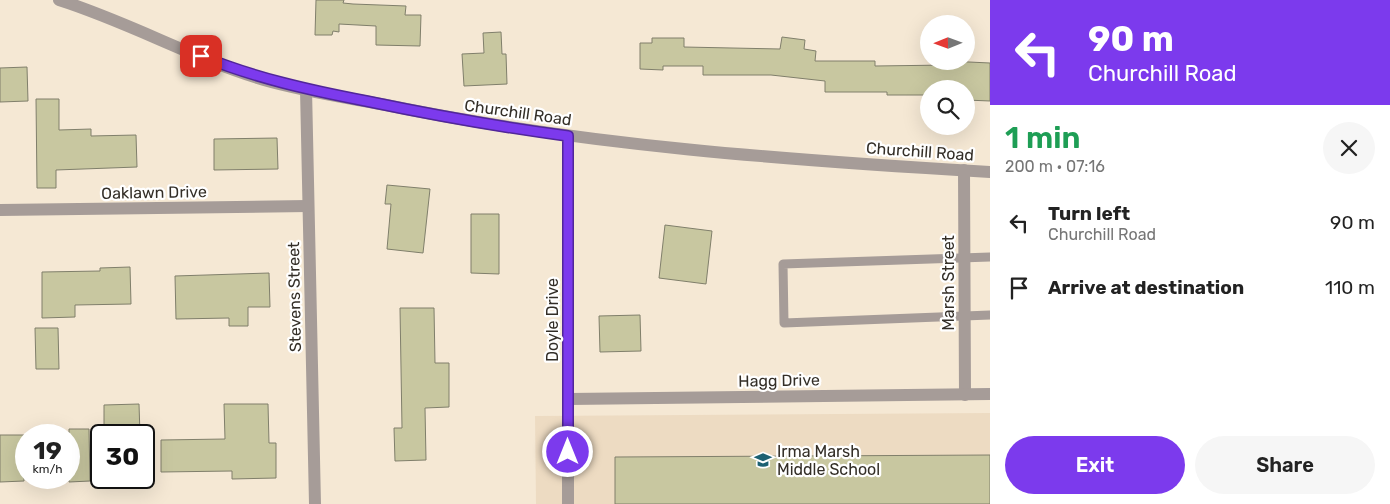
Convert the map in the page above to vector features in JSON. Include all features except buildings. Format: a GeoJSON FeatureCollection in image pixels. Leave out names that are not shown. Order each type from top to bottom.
{"type":"FeatureCollection","features":[{"type":"Feature","properties":{"kind":"street","name":"Churchill Road"},"geometry":{"type":"LineString","coordinates":[[59,0],[96,12],[264,80],[471,123],[617,143],[990,172]]}},
{"type":"Feature","properties":{"kind":"street","name":"Stevens Street"},"geometry":{"type":"LineString","coordinates":[[306,89],[315,504]]}},
{"type":"Feature","properties":{"kind":"street","name":"Doyle Drive"},"geometry":{"type":"LineString","coordinates":[[568,136],[568,504]]}},
{"type":"Feature","properties":{"kind":"street","name":"Marsh Street"},"geometry":{"type":"LineString","coordinates":[[964,170],[965,394]]}},
{"type":"Feature","properties":{"kind":"street","name":"Oaklawn Drive"},"geometry":{"type":"LineString","coordinates":[[0,210],[308,206]]}},
{"type":"Feature","properties":{"kind":"street","name":"Hagg Drive"},"geometry":{"type":"LineString","coordinates":[[568,399],[990,394]]}},
{"type":"Feature","properties":{"kind":"lane"},"geometry":{"type":"LineString","coordinates":[[990,257],[783,264],[784,323],[990,315]]}},
{"type":"Feature","properties":{"kind":"shaded area","name":"Irma Marsh Middle School"},"geometry":{"type":"Polygon","coordinates":[[[990,413],[990,504],[536,504],[535,416],[990,413]]]}},
{"type":"Feature","properties":{"kind":"place","name":"Irma Marsh Middle School"},"geometry":{"type":"Point","coordinates":[763,460]}},
{"type":"Feature","properties":{"kind":"route"},"geometry":{"type":"LineString","coordinates":[[201,56],[264,80],[471,123],[568,136],[568,452]]}}]}
